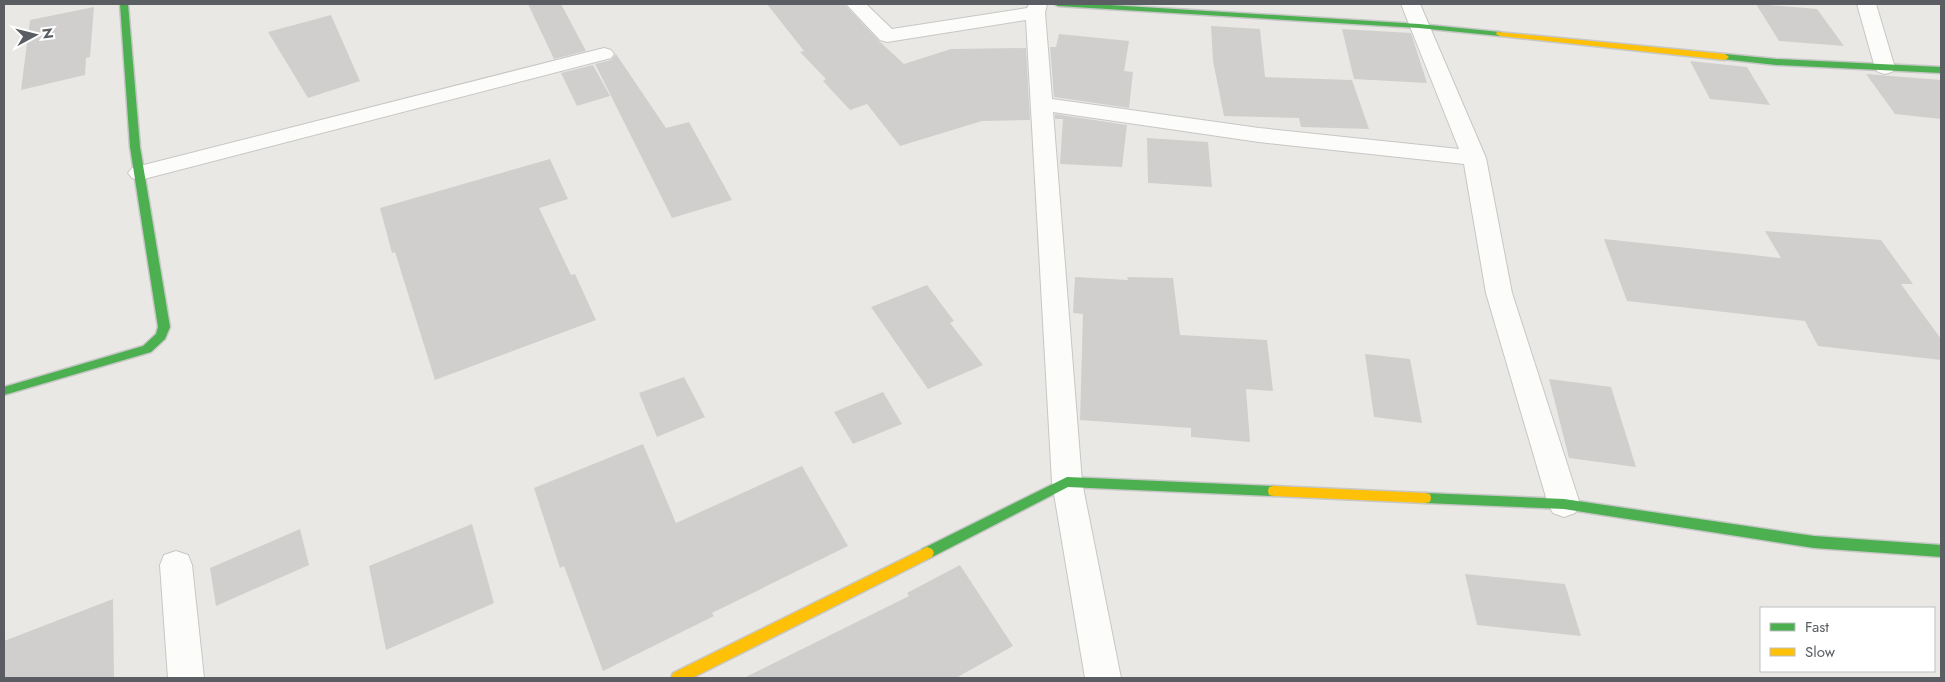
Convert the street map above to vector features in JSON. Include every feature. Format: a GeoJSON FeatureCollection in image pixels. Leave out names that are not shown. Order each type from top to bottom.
{"type":"FeatureCollection","features":[{"type":"Feature","properties":{"kind":"street"},"geometry":{"type":"LineString","coordinates":[[4,391],[146,348],[161,336],[164,327],[135,147],[124,4]]}},
{"type":"Feature","properties":{"kind":"street"},"geometry":{"type":"LineString","coordinates":[[855,4],[887,36],[1044,7],[1419,26],[1776,62],[1941,70]]}},
{"type":"Feature","properties":{"kind":"street"},"geometry":{"type":"LineString","coordinates":[[1411,4],[1474,158],[1499,294],[1564,504]]}},
{"type":"Feature","properties":{"kind":"street"},"geometry":{"type":"LineString","coordinates":[[1866,4],[1885,68]]}},
{"type":"Feature","properties":{"kind":"street"},"geometry":{"type":"LineString","coordinates":[[1044,7],[1041,104],[1067,482],[1103,678]]}},
{"type":"Feature","properties":{"kind":"street"},"geometry":{"type":"LineString","coordinates":[[140,173],[604,54]]}},
{"type":"Feature","properties":{"kind":"street"},"geometry":{"type":"LineString","coordinates":[[1041,104],[1260,134],[1474,158]]}},
{"type":"Feature","properties":{"kind":"street"},"geometry":{"type":"LineString","coordinates":[[678,678],[1067,482],[1564,504],[1814,542],[1941,550]]}},
{"type":"Feature","properties":{"kind":"street"},"geometry":{"type":"LineString","coordinates":[[176,565],[186,678]]}},
{"type":"Feature","properties":{"kind":"building"},"geometry":{"type":"Polygon","coordinates":[[[528,4],[561,4],[586,51],[554,59],[528,4]]]}},
{"type":"Feature","properties":{"kind":"building"},"geometry":{"type":"Polygon","coordinates":[[[767,4],[844,4],[904,64],[951,49],[1026,48],[1030,120],[982,121],[900,146],[867,104],[850,110],[823,81],[826,79],[800,52],[804,51],[767,4]]]}},
{"type":"Feature","properties":{"kind":"building"},"geometry":{"type":"Polygon","coordinates":[[[1756,4],[1817,9],[1844,46],[1779,41],[1756,4]]]}},
{"type":"Feature","properties":{"kind":"building"},"geometry":{"type":"Polygon","coordinates":[[[94,7],[90,57],[86,58],[85,75],[21,90],[30,20],[94,7]]]}},
{"type":"Feature","properties":{"kind":"building"},"geometry":{"type":"Polygon","coordinates":[[[331,15],[360,81],[308,98],[268,32],[331,15]]]}},
{"type":"Feature","properties":{"kind":"building"},"geometry":{"type":"Polygon","coordinates":[[[1211,26],[1260,29],[1265,77],[1352,80],[1369,129],[1301,127],[1299,118],[1224,116],[1213,61],[1211,26]]]}},
{"type":"Feature","properties":{"kind":"building"},"geometry":{"type":"Polygon","coordinates":[[[1342,29],[1411,33],[1427,83],[1354,79],[1342,29]]]}},
{"type":"Feature","properties":{"kind":"building"},"geometry":{"type":"Polygon","coordinates":[[[1059,34],[1129,41],[1124,71],[1133,72],[1129,108],[1054,97],[1050,47],[1056,47],[1059,34]]]}},
{"type":"Feature","properties":{"kind":"building"},"geometry":{"type":"Polygon","coordinates":[[[616,54],[666,128],[689,122],[732,200],[672,218],[595,64],[611,60],[616,54]]]}},
{"type":"Feature","properties":{"kind":"building"},"geometry":{"type":"Polygon","coordinates":[[[1690,61],[1747,67],[1770,105],[1710,99],[1690,61]]]}},
{"type":"Feature","properties":{"kind":"building"},"geometry":{"type":"Polygon","coordinates":[[[593,65],[610,96],[577,106],[561,73],[593,65]]]}},
{"type":"Feature","properties":{"kind":"building"},"geometry":{"type":"Polygon","coordinates":[[[1866,74],[1941,80],[1941,119],[1895,114],[1866,74]]]}},
{"type":"Feature","properties":{"kind":"building"},"geometry":{"type":"Polygon","coordinates":[[[1055,114],[1127,125],[1122,167],[1060,164],[1063,119],[1055,119],[1055,114]]]}},
{"type":"Feature","properties":{"kind":"building"},"geometry":{"type":"Polygon","coordinates":[[[1147,138],[1208,142],[1212,187],[1148,183],[1147,138]]]}},
{"type":"Feature","properties":{"kind":"building"},"geometry":{"type":"Polygon","coordinates":[[[550,159],[568,199],[539,208],[571,275],[575,274],[596,320],[435,380],[395,252],[392,253],[380,208],[550,159]]]}},
{"type":"Feature","properties":{"kind":"building"},"geometry":{"type":"Polygon","coordinates":[[[1765,231],[1881,240],[1913,284],[1901,284],[1941,339],[1941,360],[1818,346],[1805,321],[1627,301],[1604,239],[1781,258],[1765,231]]]}},
{"type":"Feature","properties":{"kind":"building"},"geometry":{"type":"Polygon","coordinates":[[[1075,277],[1128,280],[1127,277],[1173,278],[1180,335],[1267,340],[1273,391],[1246,389],[1250,442],[1191,437],[1191,428],[1080,420],[1083,314],[1073,313],[1075,277]]]}},
{"type":"Feature","properties":{"kind":"building"},"geometry":{"type":"Polygon","coordinates":[[[927,285],[954,321],[950,323],[983,365],[928,389],[871,307],[927,285]]]}},
{"type":"Feature","properties":{"kind":"building"},"geometry":{"type":"Polygon","coordinates":[[[1365,354],[1410,359],[1422,423],[1374,417],[1365,354]]]}},
{"type":"Feature","properties":{"kind":"building"},"geometry":{"type":"Polygon","coordinates":[[[684,377],[705,417],[657,437],[639,393],[684,377]]]}},
{"type":"Feature","properties":{"kind":"building"},"geometry":{"type":"Polygon","coordinates":[[[1549,379],[1611,387],[1636,467],[1569,458],[1549,379]]]}},
{"type":"Feature","properties":{"kind":"building"},"geometry":{"type":"Polygon","coordinates":[[[883,392],[902,424],[853,444],[834,412],[883,392]]]}},
{"type":"Feature","properties":{"kind":"building"},"geometry":{"type":"Polygon","coordinates":[[[643,444],[676,523],[802,466],[848,546],[712,613],[714,616],[603,671],[564,566],[560,568],[534,488],[643,444]]]}},
{"type":"Feature","properties":{"kind":"building"},"geometry":{"type":"Polygon","coordinates":[[[472,524],[494,603],[386,650],[369,566],[472,524]]]}},
{"type":"Feature","properties":{"kind":"building"},"geometry":{"type":"Polygon","coordinates":[[[300,529],[309,565],[216,606],[210,568],[300,529]]]}},
{"type":"Feature","properties":{"kind":"building"},"geometry":{"type":"Polygon","coordinates":[[[960,565],[1013,646],[956,678],[744,678],[909,596],[907,593],[960,565]]]}},
{"type":"Feature","properties":{"kind":"building"},"geometry":{"type":"Polygon","coordinates":[[[1465,574],[1565,584],[1581,636],[1477,625],[1465,574]]]}},
{"type":"Feature","properties":{"kind":"building"},"geometry":{"type":"Polygon","coordinates":[[[113,599],[114,678],[4,678],[4,641],[113,599]]]}},
{"type":"Feature","properties":{"kind":"traffic: fast"},"geometry":{"type":"LineString","coordinates":[[4,391],[147,349],[161,336],[164,327],[135,147],[124,4]]}},
{"type":"Feature","properties":{"kind":"traffic: fast"},"geometry":{"type":"LineString","coordinates":[[1058,4],[1419,26],[1500,34]]}},
{"type":"Feature","properties":{"kind":"traffic: fast"},"geometry":{"type":"LineString","coordinates":[[1725,57],[1776,62],[1941,70]]}},
{"type":"Feature","properties":{"kind":"traffic: fast"},"geometry":{"type":"LineString","coordinates":[[927,553],[1067,482],[1274,491]]}},
{"type":"Feature","properties":{"kind":"traffic: fast"},"geometry":{"type":"LineString","coordinates":[[1425,498],[1564,504],[1814,542],[1941,551]]}},
{"type":"Feature","properties":{"kind":"traffic: slow"},"geometry":{"type":"LineString","coordinates":[[1500,34],[1725,57]]}},
{"type":"Feature","properties":{"kind":"traffic: slow"},"geometry":{"type":"LineString","coordinates":[[1274,491],[1425,498]]}},
{"type":"Feature","properties":{"kind":"traffic: slow"},"geometry":{"type":"LineString","coordinates":[[678,678],[927,553]]}}]}
